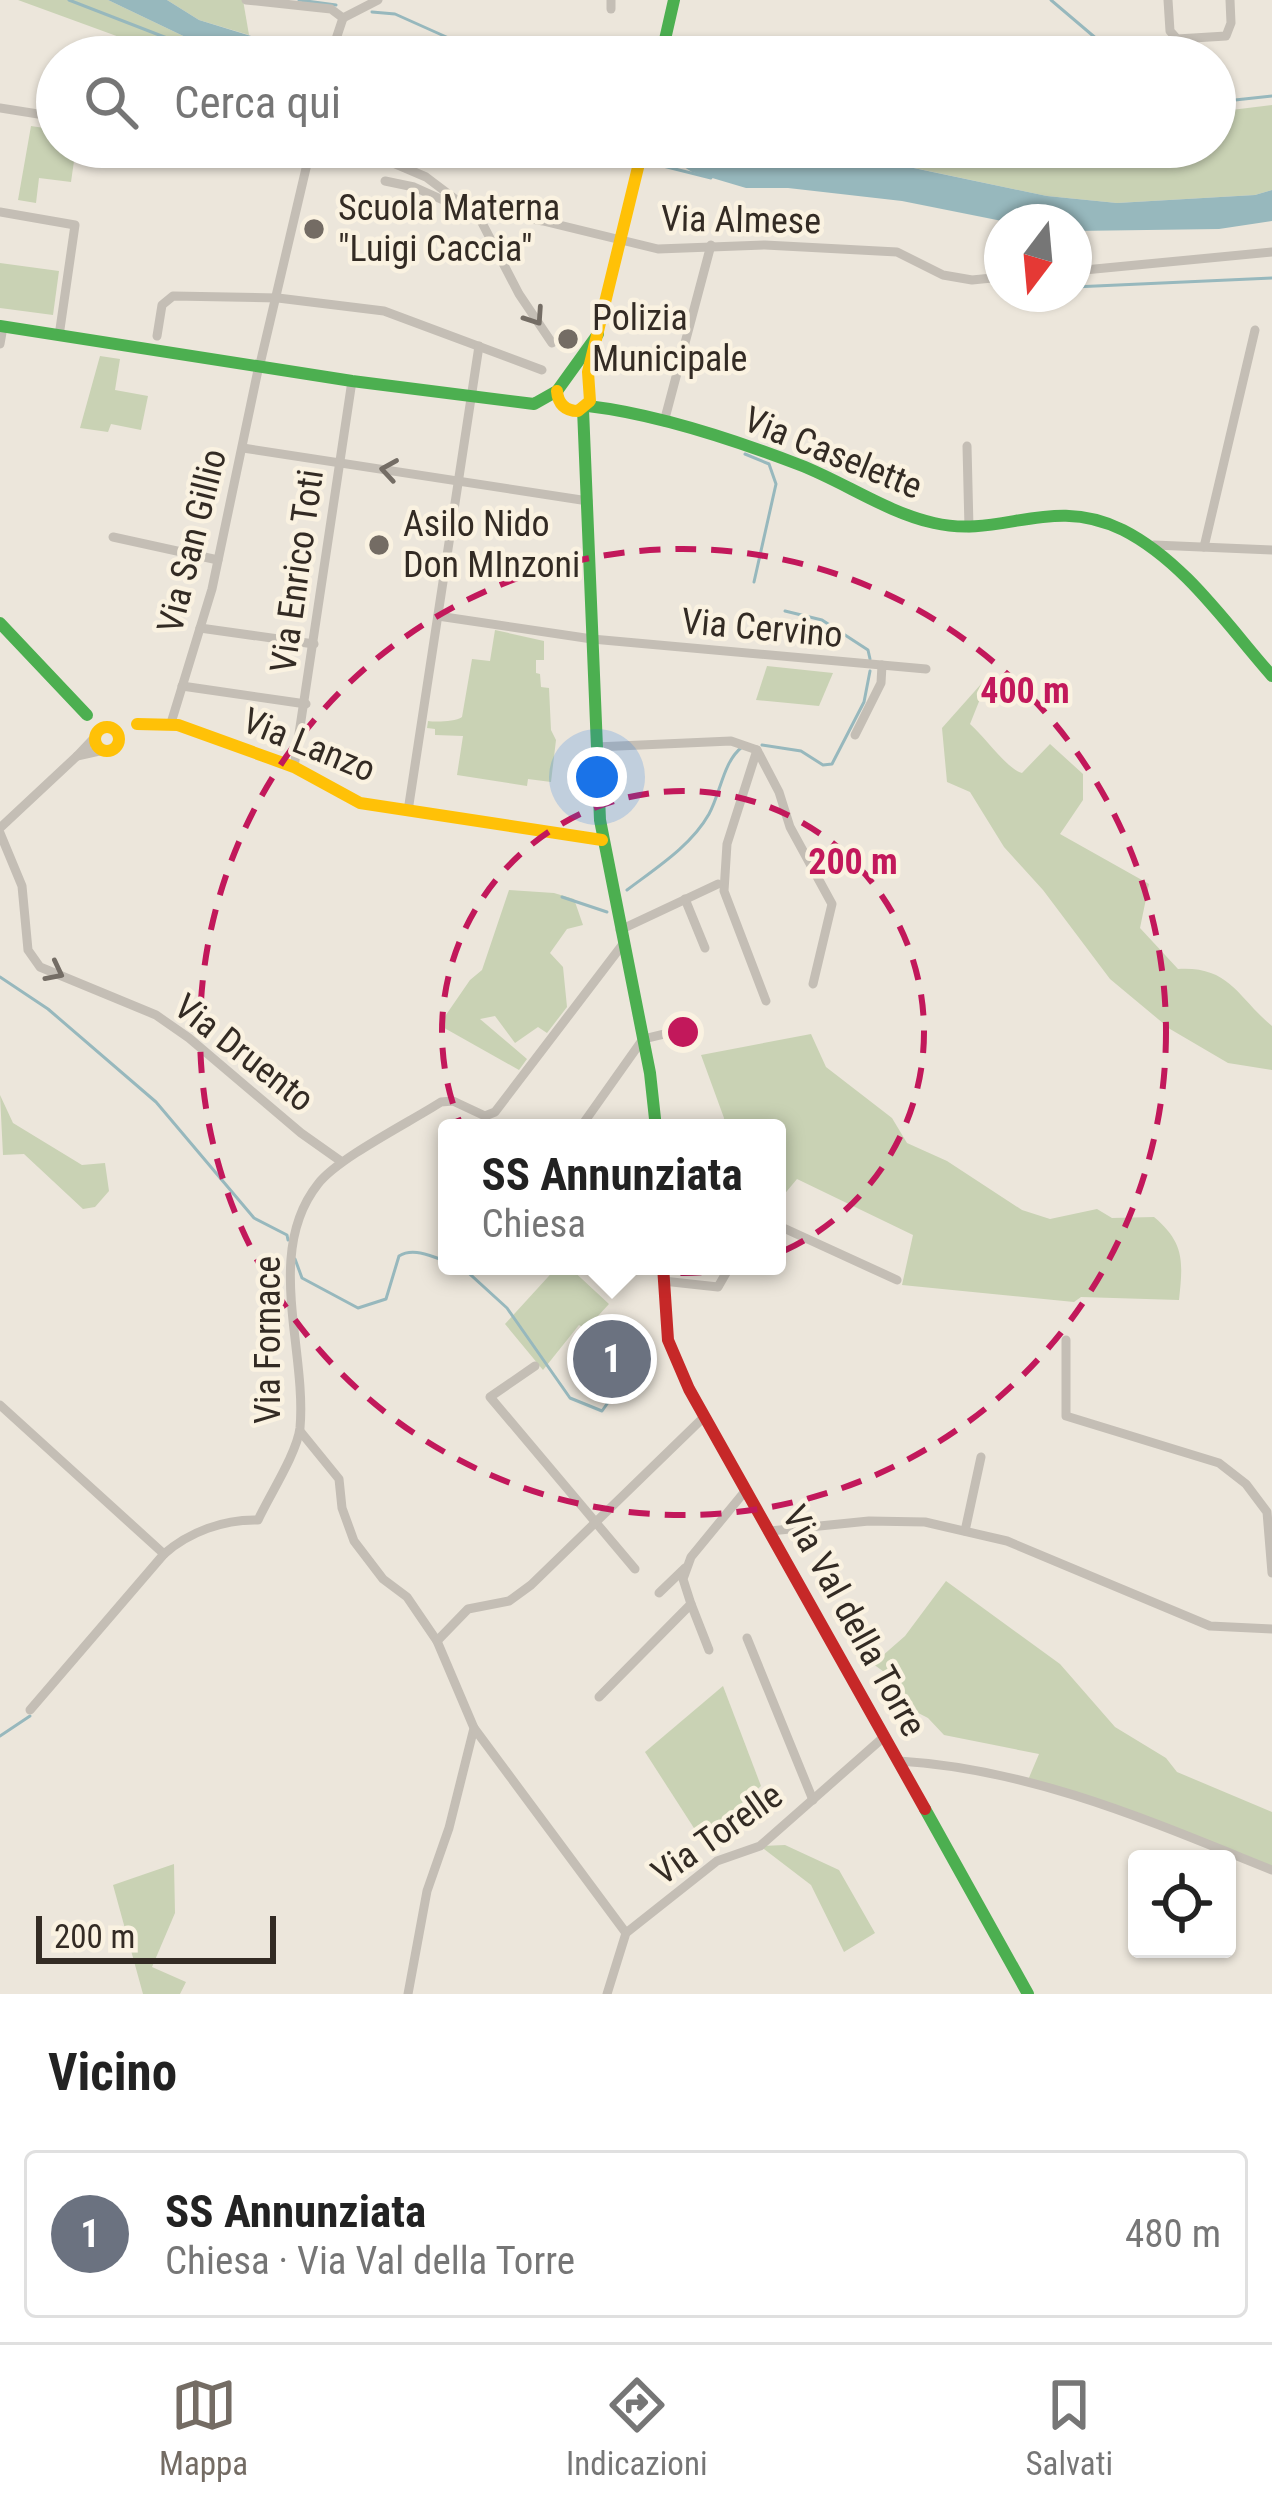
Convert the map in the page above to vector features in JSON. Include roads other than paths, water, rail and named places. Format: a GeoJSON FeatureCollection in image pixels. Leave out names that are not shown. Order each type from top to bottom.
{"type":"FeatureCollection","features":[{"type":"Feature","properties":{"kind":"street"},"geometry":{"type":"LineString","coordinates":[[246,0],[331,10],[341,21]]}},
{"type":"Feature","properties":{"kind":"street"},"geometry":{"type":"LineString","coordinates":[[336,36],[341,21],[378,0]]}},
{"type":"Feature","properties":{"kind":"street"},"geometry":{"type":"LineString","coordinates":[[666,36],[674,0]]}},
{"type":"Feature","properties":{"kind":"street"},"geometry":{"type":"LineString","coordinates":[[1168,0],[1169,31],[1175,36]]}},
{"type":"Feature","properties":{"kind":"street"},"geometry":{"type":"LineString","coordinates":[[1226,36],[1230,0]]}},
{"type":"Feature","properties":{"kind":"street"},"geometry":{"type":"LineString","coordinates":[[0,108],[36,114]]}},
{"type":"Feature","properties":{"kind":"street","name":"Via San Gillio"},"geometry":{"type":"LineString","coordinates":[[171,723],[218,560],[305,168]]}},
{"type":"Feature","properties":{"kind":"street"},"geometry":{"type":"LineString","coordinates":[[405,168],[426,177],[479,217],[519,294],[552,343]]}},
{"type":"Feature","properties":{"kind":"street"},"geometry":{"type":"LineString","coordinates":[[577,408],[590,387],[589,364],[638,168]]}},
{"type":"Feature","properties":{"kind":"street"},"geometry":{"type":"LineString","coordinates":[[385,181],[414,187],[479,217]]}},
{"type":"Feature","properties":{"kind":"street","name":"Via Almese"},"geometry":{"type":"LineString","coordinates":[[479,217],[489,211],[507,214],[658,249],[711,245],[897,252],[943,275],[984,279]]}},
{"type":"Feature","properties":{"kind":"street"},"geometry":{"type":"LineString","coordinates":[[0,212],[76,226],[59,336]]}},
{"type":"Feature","properties":{"kind":"street"},"geometry":{"type":"LineString","coordinates":[[664,422],[711,245]]}},
{"type":"Feature","properties":{"kind":"street"},"geometry":{"type":"LineString","coordinates":[[1092,269],[1272,252]]}},
{"type":"Feature","properties":{"kind":"street"},"geometry":{"type":"LineString","coordinates":[[157,336],[167,298],[278,298],[384,311],[542,370]]}},
{"type":"Feature","properties":{"kind":"street"},"geometry":{"type":"LineString","coordinates":[[0,344],[1,327],[534,404],[569,378],[598,334]]}},
{"type":"Feature","properties":{"kind":"street"},"geometry":{"type":"LineString","coordinates":[[1204,547],[1255,330]]}},
{"type":"Feature","properties":{"kind":"street"},"geometry":{"type":"LineString","coordinates":[[408,811],[479,346]]}},
{"type":"Feature","properties":{"kind":"street","name":"Via Caselette"},"geometry":{"type":"LineString","coordinates":[[569,378],[580,378],[628,411]]}},
{"type":"Feature","properties":{"kind":"street","name":"Via Enrico Toti"},"geometry":{"type":"LineString","coordinates":[[294,767],[352,381]]}},
{"type":"Feature","properties":{"kind":"street"},"geometry":{"type":"LineString","coordinates":[[557,391],[577,408],[583,426],[602,840],[655,1119]]}},
{"type":"Feature","properties":{"kind":"street","name":"Via Caselette"},"geometry":{"type":"LineString","coordinates":[[470,398],[536,410],[628,411],[798,464],[918,520],[968,528],[1036,513],[1069,513],[1118,527],[1154,545]]}},
{"type":"Feature","properties":{"kind":"street"},"geometry":{"type":"LineString","coordinates":[[967,446],[968,528]]}},
{"type":"Feature","properties":{"kind":"street"},"geometry":{"type":"LineString","coordinates":[[243,448],[588,501]]}},
{"type":"Feature","properties":{"kind":"street"},"geometry":{"type":"LineString","coordinates":[[113,537],[218,560]]}},
{"type":"Feature","properties":{"kind":"street"},"geometry":{"type":"LineString","coordinates":[[1154,545],[1272,550]]}},
{"type":"Feature","properties":{"kind":"street"},"geometry":{"type":"LineString","coordinates":[[1154,545],[1272,676]]}},
{"type":"Feature","properties":{"kind":"street","name":"Via Cervino"},"geometry":{"type":"LineString","coordinates":[[438,616],[592,639],[926,669]]}},
{"type":"Feature","properties":{"kind":"street"},"geometry":{"type":"LineString","coordinates":[[0,622],[114,748],[76,757]]}},
{"type":"Feature","properties":{"kind":"street"},"geometry":{"type":"LineString","coordinates":[[200,628],[314,644]]}},
{"type":"Feature","properties":{"kind":"street"},"geometry":{"type":"LineString","coordinates":[[855,735],[881,683],[882,665]]}},
{"type":"Feature","properties":{"kind":"street"},"geometry":{"type":"LineString","coordinates":[[182,686],[306,704]]}},
{"type":"Feature","properties":{"kind":"street","name":"Via Lanzo"},"geometry":{"type":"LineString","coordinates":[[105,734],[137,724],[171,723],[294,767],[360,803],[602,840]]}},
{"type":"Feature","properties":{"kind":"street"},"geometry":{"type":"LineString","coordinates":[[0,830],[105,734]]}},
{"type":"Feature","properties":{"kind":"street"},"geometry":{"type":"LineString","coordinates":[[596,747],[730,741],[757,750],[779,792],[790,827],[832,904],[813,984]]}},
{"type":"Feature","properties":{"kind":"street"},"geometry":{"type":"LineString","coordinates":[[757,750],[727,844],[724,891],[766,1000]]}},
{"type":"Feature","properties":{"kind":"street","name":"Via Druento"},"geometry":{"type":"LineString","coordinates":[[0,830],[22,886],[28,950],[40,967],[156,1016],[342,1162]]}},
{"type":"Feature","properties":{"kind":"street"},"geometry":{"type":"LineString","coordinates":[[621,937],[718,884]]}},
{"type":"Feature","properties":{"kind":"street"},"geometry":{"type":"LineString","coordinates":[[686,899],[705,948]]}},
{"type":"Feature","properties":{"kind":"street","name":"Via Fornace"},"geometry":{"type":"LineString","coordinates":[[30,1710],[183,1537],[241,1520],[258,1520],[300,1431],[291,1252],[304,1206],[319,1181],[441,1102],[453,1101],[485,1116],[495,1112],[621,937]]}},
{"type":"Feature","properties":{"kind":"street"},"geometry":{"type":"LineString","coordinates":[[586,1119],[643,1039],[697,1026]]}},
{"type":"Feature","properties":{"kind":"street"},"geometry":{"type":"LineString","coordinates":[[786,1229],[897,1280]]}},
{"type":"Feature","properties":{"kind":"street","name":"Via Val della Torre"},"geometry":{"type":"LineString","coordinates":[[663,1275],[668,1340],[704,1417],[1028,1994]]}},
{"type":"Feature","properties":{"kind":"street"},"geometry":{"type":"LineString","coordinates":[[671,1275],[718,1287],[725,1275]]}},
{"type":"Feature","properties":{"kind":"street"},"geometry":{"type":"LineString","coordinates":[[1066,1340],[1066,1416],[1219,1462],[1246,1484],[1267,1512],[1272,1573]]}},
{"type":"Feature","properties":{"kind":"street"},"geometry":{"type":"LineString","coordinates":[[535,1366],[490,1397],[635,1569]]}},
{"type":"Feature","properties":{"kind":"street"},"geometry":{"type":"LineString","coordinates":[[0,1405],[164,1554]]}},
{"type":"Feature","properties":{"kind":"street"},"geometry":{"type":"LineString","coordinates":[[437,1641],[468,1609],[509,1601],[531,1585],[704,1417]]}},
{"type":"Feature","properties":{"kind":"street"},"geometry":{"type":"LineString","coordinates":[[300,1431],[339,1479],[342,1508],[354,1541],[383,1579],[407,1597],[437,1641],[474,1728],[626,1934],[607,1994]]}},
{"type":"Feature","properties":{"kind":"street"},"geometry":{"type":"LineString","coordinates":[[965,1532],[981,1457]]}},
{"type":"Feature","properties":{"kind":"street"},"geometry":{"type":"LineString","coordinates":[[658,1593],[687,1566],[746,1490]]}},
{"type":"Feature","properties":{"kind":"street"},"geometry":{"type":"LineString","coordinates":[[770,1531],[869,1521],[925,1522],[1018,1546],[1210,1626],[1272,1629]]}},
{"type":"Feature","properties":{"kind":"street"},"geometry":{"type":"LineString","coordinates":[[687,1566],[684,1588],[709,1650]]}},
{"type":"Feature","properties":{"kind":"street"},"geometry":{"type":"LineString","coordinates":[[599,1697],[691,1604]]}},
{"type":"Feature","properties":{"kind":"street"},"geometry":{"type":"LineString","coordinates":[[747,1638],[813,1800]]}},
{"type":"Feature","properties":{"kind":"street"},"geometry":{"type":"LineString","coordinates":[[408,1994],[427,1892],[474,1728]]}},
{"type":"Feature","properties":{"kind":"street","name":"Via Torelle"},"geometry":{"type":"LineString","coordinates":[[626,1934],[717,1861],[760,1846],[885,1736]]}},
{"type":"Feature","properties":{"kind":"street"},"geometry":{"type":"LineString","coordinates":[[899,1761],[1028,1780],[1090,1797],[1272,1870]]}},
{"type":"Feature","properties":{"kind":"water"},"geometry":{"type":"Polygon","coordinates":[[[108,0],[167,0],[199,20],[251,36],[183,36],[108,0]]]}},
{"type":"Feature","properties":{"kind":"water"},"geometry":{"type":"Polygon","coordinates":[[[686,168],[914,168],[1047,196],[1117,203],[1272,190],[1272,221],[1219,229],[1092,231],[1092,204],[984,204],[984,217],[902,201],[746,188],[686,168]]]}},
{"type":"Feature","properties":{"kind":"waterway"},"geometry":{"type":"LineString","coordinates":[[69,0],[162,36]]}},
{"type":"Feature","properties":{"kind":"waterway"},"geometry":{"type":"LineString","coordinates":[[299,0],[336,5]]}},
{"type":"Feature","properties":{"kind":"waterway"},"geometry":{"type":"LineString","coordinates":[[1051,0],[1093,36]]}},
{"type":"Feature","properties":{"kind":"waterway"},"geometry":{"type":"LineString","coordinates":[[372,12],[395,14],[444,36]]}},
{"type":"Feature","properties":{"kind":"waterway"},"geometry":{"type":"LineString","coordinates":[[1236,100],[1272,96]]}},
{"type":"Feature","properties":{"kind":"waterway"},"geometry":{"type":"LineString","coordinates":[[671,168],[711,178]]}},
{"type":"Feature","properties":{"kind":"waterway"},"geometry":{"type":"LineString","coordinates":[[1092,286],[1272,278]]}},
{"type":"Feature","properties":{"kind":"waterway"},"geometry":{"type":"LineString","coordinates":[[745,454],[769,464],[776,484],[754,582]]}},
{"type":"Feature","properties":{"kind":"waterway"},"geometry":{"type":"LineString","coordinates":[[785,611],[822,620],[868,650],[870,659]]}},
{"type":"Feature","properties":{"kind":"waterway"},"geometry":{"type":"LineString","coordinates":[[762,745],[801,751],[823,765],[832,764],[864,702],[870,671]]}},
{"type":"Feature","properties":{"kind":"waterway"},"geometry":{"type":"LineString","coordinates":[[627,890],[693,836],[742,747]]}},
{"type":"Feature","properties":{"kind":"waterway"},"geometry":{"type":"LineString","coordinates":[[562,897],[607,912]]}},
{"type":"Feature","properties":{"kind":"waterway"},"geometry":{"type":"LineString","coordinates":[[0,977],[48,1009],[156,1102],[254,1218],[287,1235],[288,1240]]}},
{"type":"Feature","properties":{"kind":"waterway"},"geometry":{"type":"LineString","coordinates":[[295,1259],[302,1278],[358,1308],[386,1299],[399,1256],[417,1253],[438,1259]]}},
{"type":"Feature","properties":{"kind":"waterway"},"geometry":{"type":"LineString","coordinates":[[471,1275],[507,1308],[570,1398],[602,1411],[640,1357]]}},
{"type":"Feature","properties":{"kind":"waterway"},"geometry":{"type":"LineString","coordinates":[[0,1736],[30,1716]]}},
{"type":"Feature","properties":{"kind":"place","name":"Scuola Materna \"Luigi Caccia\""},"geometry":{"type":"Point","coordinates":[314,229]}},
{"type":"Feature","properties":{"kind":"place","name":"Polizia Municipale"},"geometry":{"type":"Point","coordinates":[568,339]}},
{"type":"Feature","properties":{"kind":"place","name":"Asilo Nido Don MInzoni"},"geometry":{"type":"Point","coordinates":[379,545]}},
{"type":"Feature","properties":{"kind":"place","name":"SS Annunziata"},"geometry":{"type":"Point","coordinates":[612,1359]}}]}
